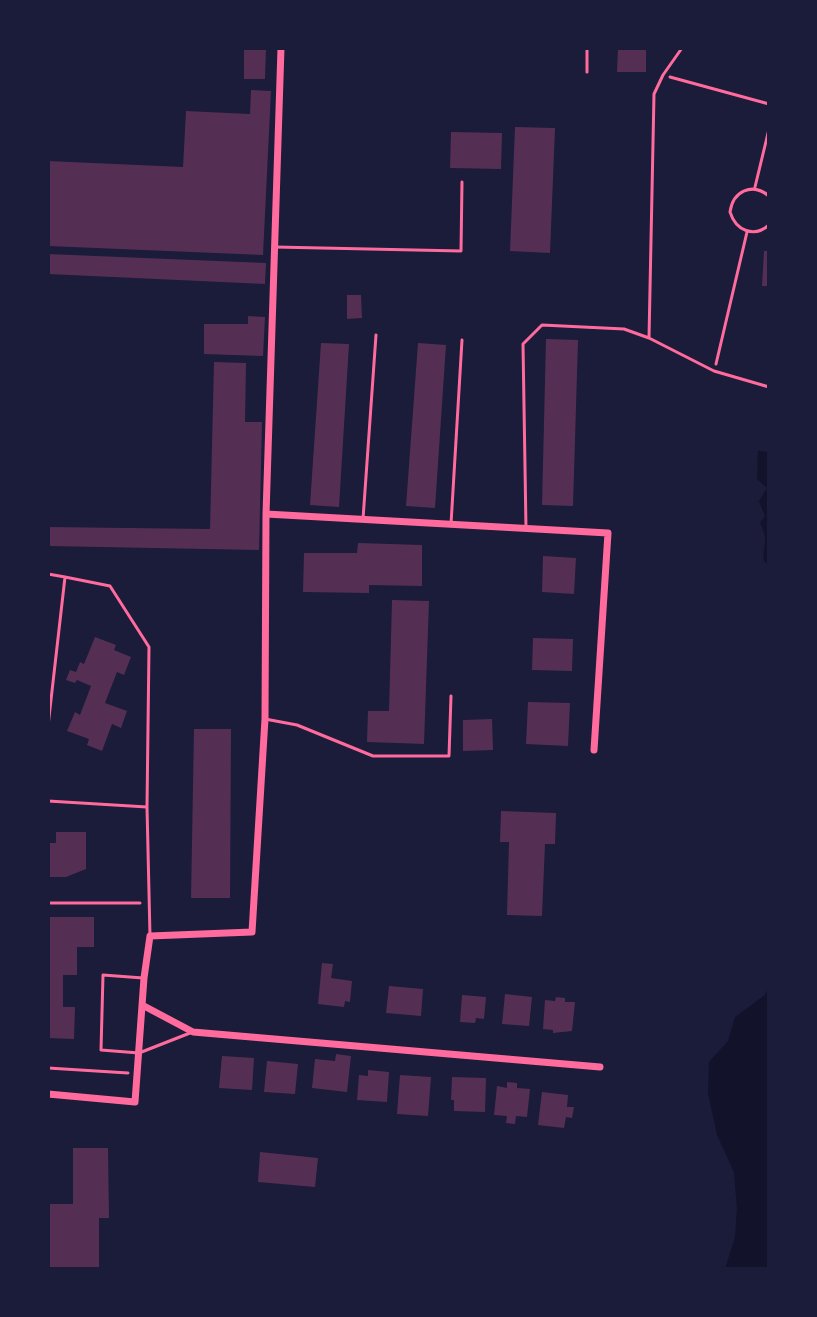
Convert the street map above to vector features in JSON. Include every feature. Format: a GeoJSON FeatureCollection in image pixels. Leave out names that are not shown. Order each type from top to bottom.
{"type":"FeatureCollection","features":[{"type":"Feature","properties":{"kind":"street"},"geometry":{"type":"LineString","coordinates":[[48,1094],[135,1102],[150,936],[252,932],[265,719],[266,514],[281,48]]}},
{"type":"Feature","properties":{"kind":"street"},"geometry":{"type":"LineString","coordinates":[[266,514],[608,533],[594,750]]}},
{"type":"Feature","properties":{"kind":"street"},"geometry":{"type":"LineString","coordinates":[[144,1006],[193,1032],[600,1067]]}},
{"type":"Feature","properties":{"kind":"lane"},"geometry":{"type":"LineString","coordinates":[[587,48],[587,72]]}},
{"type":"Feature","properties":{"kind":"lane"},"geometry":{"type":"LineString","coordinates":[[649,338],[654,94],[682,48]]}},
{"type":"Feature","properties":{"kind":"lane"},"geometry":{"type":"LineString","coordinates":[[275,247],[461,251],[462,182]]}},
{"type":"Feature","properties":{"kind":"lane"},"geometry":{"type":"LineString","coordinates":[[526,529],[523,344],[542,325],[624,329],[649,338],[714,371],[769,387]]}},
{"type":"Feature","properties":{"kind":"lane"},"geometry":{"type":"LineString","coordinates":[[363,519],[376,335]]}},
{"type":"Feature","properties":{"kind":"lane"},"geometry":{"type":"LineString","coordinates":[[451,524],[462,340]]}},
{"type":"Feature","properties":{"kind":"lane"},"geometry":{"type":"LineString","coordinates":[[48,574],[110,586],[149,647],[147,807],[150,936]]}},
{"type":"Feature","properties":{"kind":"lane"},"geometry":{"type":"LineString","coordinates":[[48,726],[65,577]]}},
{"type":"Feature","properties":{"kind":"lane"},"geometry":{"type":"LineString","coordinates":[[265,719],[297,725],[373,756],[449,756],[451,696]]}},
{"type":"Feature","properties":{"kind":"lane"},"geometry":{"type":"LineString","coordinates":[[48,801],[147,807]]}},
{"type":"Feature","properties":{"kind":"lane"},"geometry":{"type":"LineString","coordinates":[[144,978],[103,975],[101,1050],[139,1053],[193,1032]]}},
{"type":"Feature","properties":{"kind":"path"},"geometry":{"type":"LineString","coordinates":[[663,75],[769,104]]}},
{"type":"Feature","properties":{"kind":"path"},"geometry":{"type":"LineString","coordinates":[[755,189],[769,129]]}},
{"type":"Feature","properties":{"kind":"path"},"geometry":{"type":"LineString","coordinates":[[769,195],[755,189],[744,190],[736,195],[732,203],[733,221],[747,232],[769,225]]}},
{"type":"Feature","properties":{"kind":"path"},"geometry":{"type":"LineString","coordinates":[[714,371],[747,232]]}},
{"type":"Feature","properties":{"kind":"path"},"geometry":{"type":"LineString","coordinates":[[48,903],[149,903]]}},
{"type":"Feature","properties":{"kind":"path"},"geometry":{"type":"LineString","coordinates":[[48,1068],[138,1073]]}},
{"type":"Feature","properties":{"kind":"shaded area"},"geometry":{"type":"Polygon","coordinates":[[[758,451],[769,452],[769,566],[764,561],[765,539],[760,523],[765,516],[759,501],[767,488],[757,479],[758,451]]]}},
{"type":"Feature","properties":{"kind":"shaded area"},"geometry":{"type":"Polygon","coordinates":[[[769,985],[769,1269],[725,1269],[735,1237],[737,1208],[734,1172],[717,1135],[708,1093],[709,1062],[728,1041],[735,1017],[765,995],[769,985]]]}},
{"type":"Feature","properties":{"kind":"building"},"geometry":{"type":"Polygon","coordinates":[[[244,48],[266,48],[265,79],[244,79],[244,48]]]}},
{"type":"Feature","properties":{"kind":"building"},"geometry":{"type":"Polygon","coordinates":[[[618,48],[646,48],[646,72],[617,72],[618,48]]]}},
{"type":"Feature","properties":{"kind":"building"},"geometry":{"type":"Polygon","coordinates":[[[251,90],[271,91],[263,255],[48,246],[48,161],[183,167],[186,111],[250,114],[251,90]]]}},
{"type":"Feature","properties":{"kind":"building"},"geometry":{"type":"Polygon","coordinates":[[[515,127],[555,128],[550,253],[510,251],[515,127]]]}},
{"type":"Feature","properties":{"kind":"building"},"geometry":{"type":"Polygon","coordinates":[[[451,132],[502,133],[501,169],[450,168],[451,132]]]}},
{"type":"Feature","properties":{"kind":"building"},"geometry":{"type":"Polygon","coordinates":[[[764,251],[769,251],[769,286],[762,286],[764,251]]]}},
{"type":"Feature","properties":{"kind":"building"},"geometry":{"type":"Polygon","coordinates":[[[48,254],[266,263],[265,284],[48,274],[48,254]]]}},
{"type":"Feature","properties":{"kind":"building"},"geometry":{"type":"Polygon","coordinates":[[[347,295],[361,295],[362,318],[347,319],[347,295]]]}},
{"type":"Feature","properties":{"kind":"building"},"geometry":{"type":"Polygon","coordinates":[[[248,316],[265,317],[263,356],[204,354],[204,324],[248,324],[248,316]]]}},
{"type":"Feature","properties":{"kind":"building"},"geometry":{"type":"Polygon","coordinates":[[[546,339],[578,340],[573,506],[542,505],[546,339]]]}},
{"type":"Feature","properties":{"kind":"building"},"geometry":{"type":"Polygon","coordinates":[[[321,343],[349,344],[339,507],[310,505],[321,343]]]}},
{"type":"Feature","properties":{"kind":"building"},"geometry":{"type":"Polygon","coordinates":[[[418,343],[446,345],[435,508],[406,506],[418,343]]]}},
{"type":"Feature","properties":{"kind":"building"},"geometry":{"type":"Polygon","coordinates":[[[214,362],[246,363],[245,422],[262,422],[259,550],[48,546],[48,527],[210,529],[214,362]]]}},
{"type":"Feature","properties":{"kind":"building"},"geometry":{"type":"Polygon","coordinates":[[[358,543],[422,545],[422,586],[369,585],[369,593],[303,592],[304,553],[357,553],[358,543]]]}},
{"type":"Feature","properties":{"kind":"building"},"geometry":{"type":"Polygon","coordinates":[[[543,556],[576,558],[574,594],[542,592],[543,556]]]}},
{"type":"Feature","properties":{"kind":"building"},"geometry":{"type":"Polygon","coordinates":[[[392,600],[429,601],[424,744],[367,742],[368,711],[389,711],[392,600]]]}},
{"type":"Feature","properties":{"kind":"building"},"geometry":{"type":"Polygon","coordinates":[[[95,637],[116,645],[114,650],[131,657],[124,675],[117,672],[105,703],[127,711],[121,728],[112,724],[102,751],[87,745],[89,739],[67,731],[75,712],[80,715],[91,686],[77,680],[75,683],[66,680],[70,670],[76,672],[80,662],[84,664],[95,637]]]}},
{"type":"Feature","properties":{"kind":"building"},"geometry":{"type":"Polygon","coordinates":[[[533,638],[573,639],[572,671],[532,670],[533,638]]]}},
{"type":"Feature","properties":{"kind":"building"},"geometry":{"type":"Polygon","coordinates":[[[528,702],[570,703],[568,746],[526,744],[528,702]]]}},
{"type":"Feature","properties":{"kind":"building"},"geometry":{"type":"Polygon","coordinates":[[[492,719],[493,750],[463,751],[463,720],[492,719]]]}},
{"type":"Feature","properties":{"kind":"building"},"geometry":{"type":"Polygon","coordinates":[[[194,729],[231,729],[230,898],[191,898],[194,729]]]}},
{"type":"Feature","properties":{"kind":"building"},"geometry":{"type":"Polygon","coordinates":[[[501,811],[556,813],[555,844],[545,844],[542,916],[507,915],[509,842],[500,842],[501,811]]]}},
{"type":"Feature","properties":{"kind":"building"},"geometry":{"type":"Polygon","coordinates":[[[56,832],[86,832],[86,869],[66,877],[48,877],[48,843],[56,843],[56,832]]]}},
{"type":"Feature","properties":{"kind":"building"},"geometry":{"type":"Polygon","coordinates":[[[48,917],[94,917],[94,947],[77,947],[77,975],[63,975],[63,1007],[75,1007],[74,1039],[48,1038],[48,917]]]}},
{"type":"Feature","properties":{"kind":"building"},"geometry":{"type":"Polygon","coordinates":[[[322,963],[333,964],[331,978],[352,981],[350,1002],[345,1001],[344,1007],[318,1004],[322,963]]]}},
{"type":"Feature","properties":{"kind":"building"},"geometry":{"type":"Polygon","coordinates":[[[389,986],[423,989],[421,1016],[386,1013],[389,986]]]}},
{"type":"Feature","properties":{"kind":"building"},"geometry":{"type":"Polygon","coordinates":[[[505,994],[532,997],[529,1026],[502,1024],[505,994]]]}},
{"type":"Feature","properties":{"kind":"building"},"geometry":{"type":"Polygon","coordinates":[[[462,995],[486,997],[484,1019],[476,1018],[475,1023],[460,1022],[462,995]]]}},
{"type":"Feature","properties":{"kind":"building"},"geometry":{"type":"Polygon","coordinates":[[[556,997],[565,998],[565,1002],[575,1002],[572,1031],[553,1033],[553,1030],[543,1029],[545,1000],[555,1001],[556,997]]]}},
{"type":"Feature","properties":{"kind":"building"},"geometry":{"type":"Polygon","coordinates":[[[336,1054],[351,1056],[347,1092],[312,1088],[315,1059],[335,1061],[336,1054]]]}},
{"type":"Feature","properties":{"kind":"building"},"geometry":{"type":"Polygon","coordinates":[[[222,1056],[254,1058],[252,1090],[219,1088],[222,1056]]]}},
{"type":"Feature","properties":{"kind":"building"},"geometry":{"type":"Polygon","coordinates":[[[267,1061],[298,1064],[295,1094],[264,1092],[267,1061]]]}},
{"type":"Feature","properties":{"kind":"building"},"geometry":{"type":"Polygon","coordinates":[[[368,1070],[389,1072],[387,1102],[357,1100],[359,1075],[368,1076],[368,1070]]]}},
{"type":"Feature","properties":{"kind":"building"},"geometry":{"type":"Polygon","coordinates":[[[400,1075],[431,1077],[428,1116],[397,1114],[400,1075]]]}},
{"type":"Feature","properties":{"kind":"building"},"geometry":{"type":"Polygon","coordinates":[[[452,1077],[486,1078],[485,1112],[454,1111],[452,1077]]]}},
{"type":"Feature","properties":{"kind":"building"},"geometry":{"type":"Polygon","coordinates":[[[507,1082],[517,1083],[517,1088],[530,1089],[527,1117],[516,1116],[515,1124],[506,1123],[507,1116],[494,1115],[497,1086],[507,1088],[507,1082]]]}},
{"type":"Feature","properties":{"kind":"building"},"geometry":{"type":"Polygon","coordinates":[[[542,1092],[568,1095],[567,1107],[574,1107],[572,1118],[566,1117],[564,1128],[538,1125],[542,1092]]]}},
{"type":"Feature","properties":{"kind":"building"},"geometry":{"type":"Polygon","coordinates":[[[73,1148],[108,1148],[109,1218],[99,1218],[99,1269],[48,1269],[48,1204],[73,1204],[73,1148]]]}},
{"type":"Feature","properties":{"kind":"building"},"geometry":{"type":"Polygon","coordinates":[[[260,1152],[318,1158],[315,1187],[258,1182],[260,1152]]]}}]}
